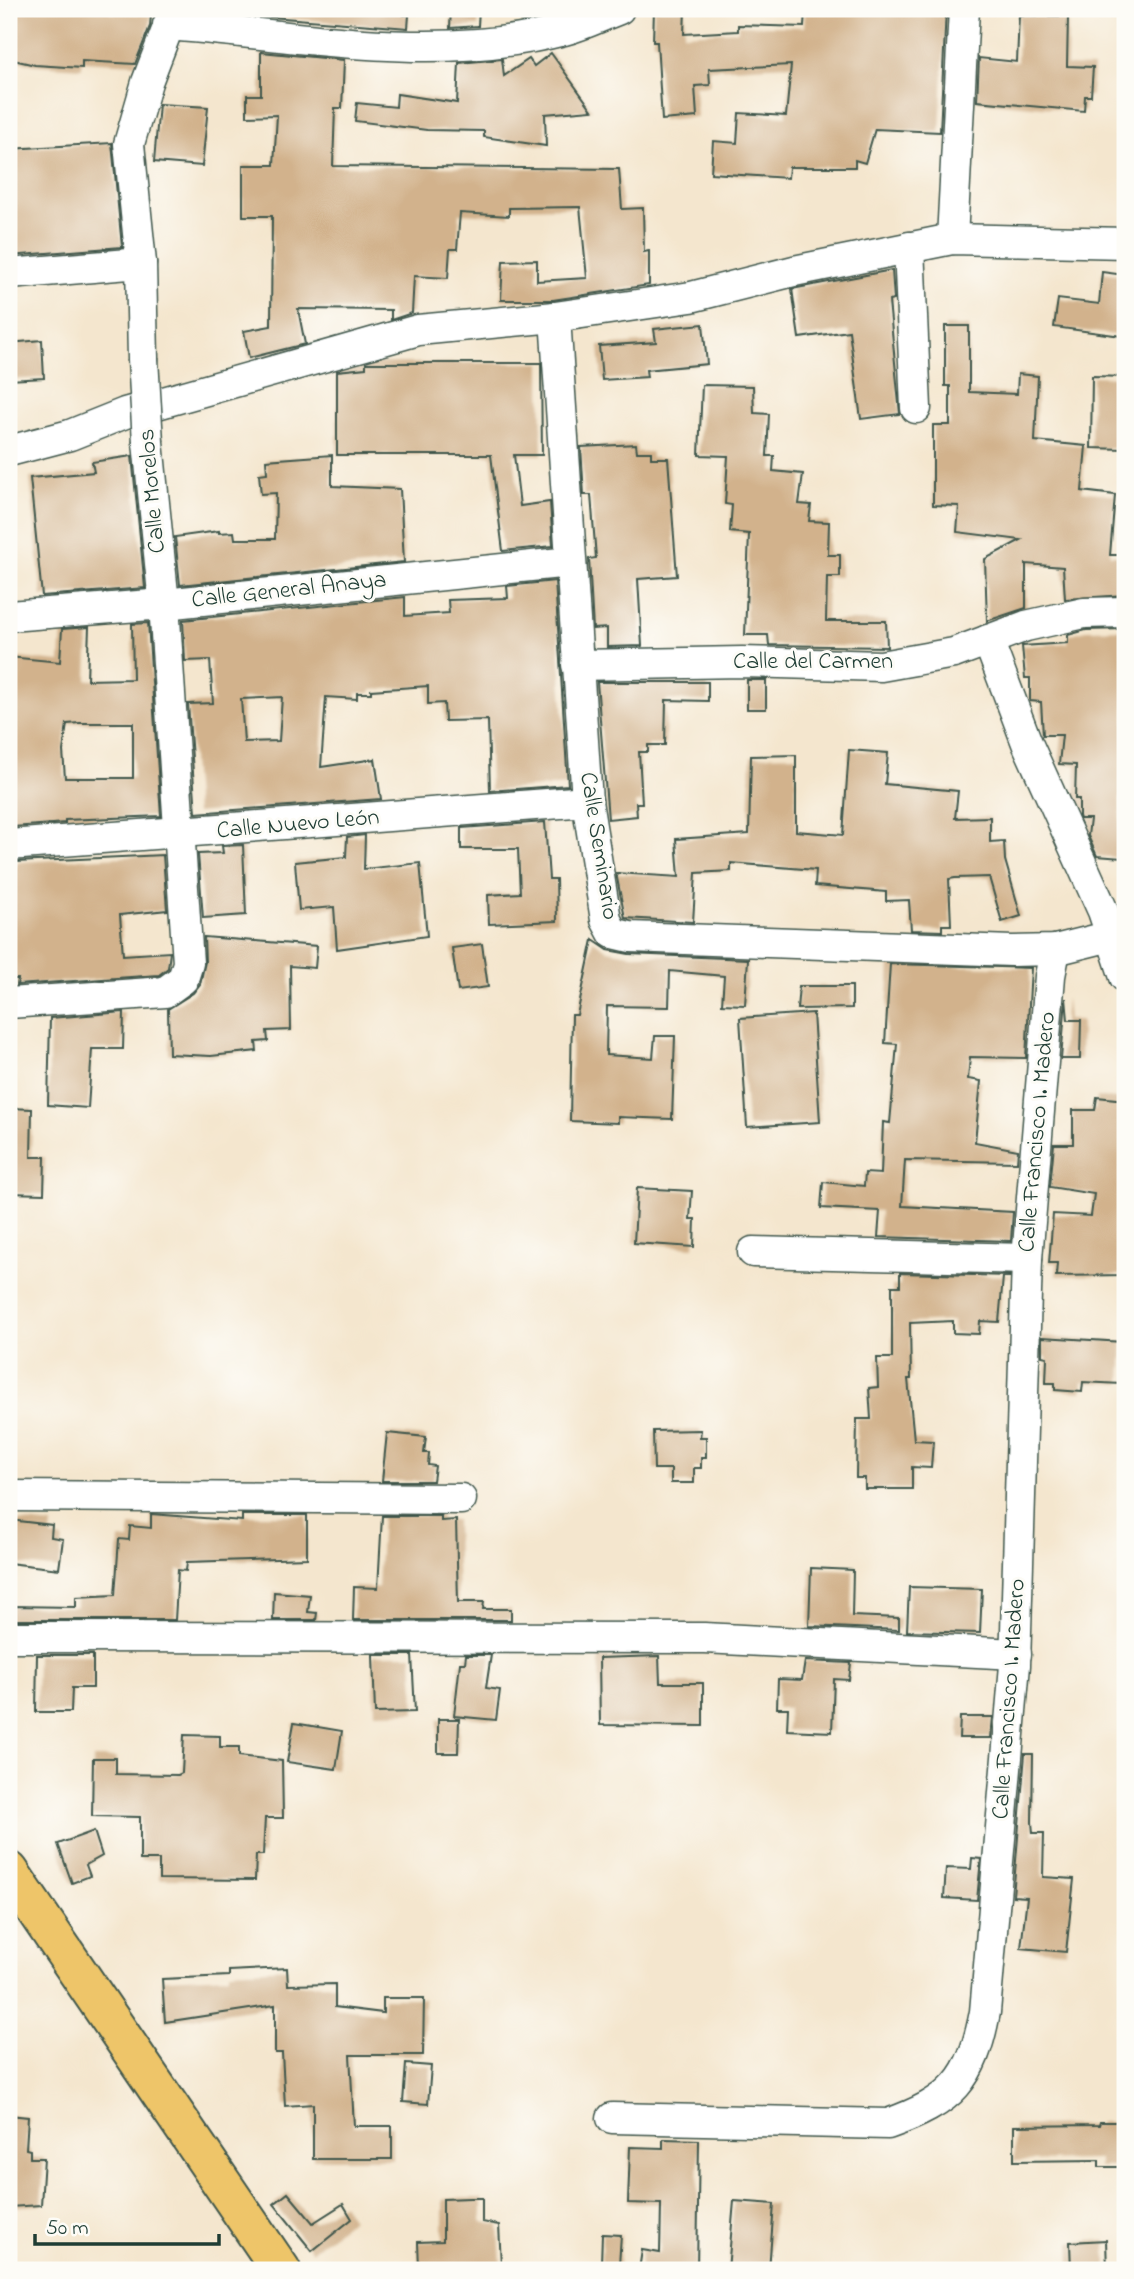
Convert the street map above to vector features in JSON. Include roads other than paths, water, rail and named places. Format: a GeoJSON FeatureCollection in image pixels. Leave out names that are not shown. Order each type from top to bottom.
{"type":"FeatureCollection","features":[{"type":"Feature","properties":{"kind":"main road"},"geometry":{"type":"LineString","coordinates":[[9,1871],[281,2270]]}},
{"type":"Feature","properties":{"kind":"street"},"geometry":{"type":"LineString","coordinates":[[172,17],[383,46],[469,46],[565,30],[619,9]]}},
{"type":"Feature","properties":{"kind":"street"},"geometry":{"type":"LineString","coordinates":[[952,239],[964,9]]}},
{"type":"Feature","properties":{"kind":"street","name":"Calle Morelos"},"geometry":{"type":"LineString","coordinates":[[9,1003],[165,992],[183,979],[188,963],[164,604],[148,442],[141,263],[129,144],[172,17]]}},
{"type":"Feature","properties":{"kind":"street"},"geometry":{"type":"LineString","coordinates":[[9,451],[70,435],[125,413],[418,330],[555,317],[691,297],[952,239],[1125,243]]}},
{"type":"Feature","properties":{"kind":"street"},"geometry":{"type":"LineString","coordinates":[[909,247],[916,408]]}},
{"type":"Feature","properties":{"kind":"street"},"geometry":{"type":"LineString","coordinates":[[9,274],[141,263]]}},
{"type":"Feature","properties":{"kind":"street","name":"Calle Seminario"},"geometry":{"type":"LineString","coordinates":[[555,317],[587,801],[607,920],[612,933],[630,937],[1055,950]]}},
{"type":"Feature","properties":{"kind":"street","name":"Calle General Anaya"},"geometry":{"type":"LineString","coordinates":[[9,616],[164,604],[570,562]]}},
{"type":"Feature","properties":{"kind":"street","name":"Calle del Carmen"},"geometry":{"type":"LineString","coordinates":[[577,664],[742,662],[881,666],[954,653],[1026,626],[1084,613],[1125,612]]}},
{"type":"Feature","properties":{"kind":"street"},"geometry":{"type":"LineString","coordinates":[[988,640],[1027,743],[1111,936],[1125,977]]}},
{"type":"Feature","properties":{"kind":"street","name":"Calle Nuevo León"},"geometry":{"type":"LineString","coordinates":[[9,845],[587,801]]}},
{"type":"Feature","properties":{"kind":"street"},"geometry":{"type":"LineString","coordinates":[[1055,950],[1111,936]]}},
{"type":"Feature","properties":{"kind":"street","name":"Calle Francisco I. Madero"},"geometry":{"type":"LineString","coordinates":[[612,2118],[887,2124],[926,2110],[953,2090],[971,2063],[985,2012],[1016,1654],[1027,1259],[1050,976],[1055,950]]}},
{"type":"Feature","properties":{"kind":"street"},"geometry":{"type":"LineString","coordinates":[[753,1252],[1027,1259]]}},
{"type":"Feature","properties":{"kind":"street"},"geometry":{"type":"LineString","coordinates":[[9,1496],[461,1499]]}},
{"type":"Feature","properties":{"kind":"street"},"geometry":{"type":"LineString","coordinates":[[9,1637],[704,1638],[1016,1654]]}}]}
